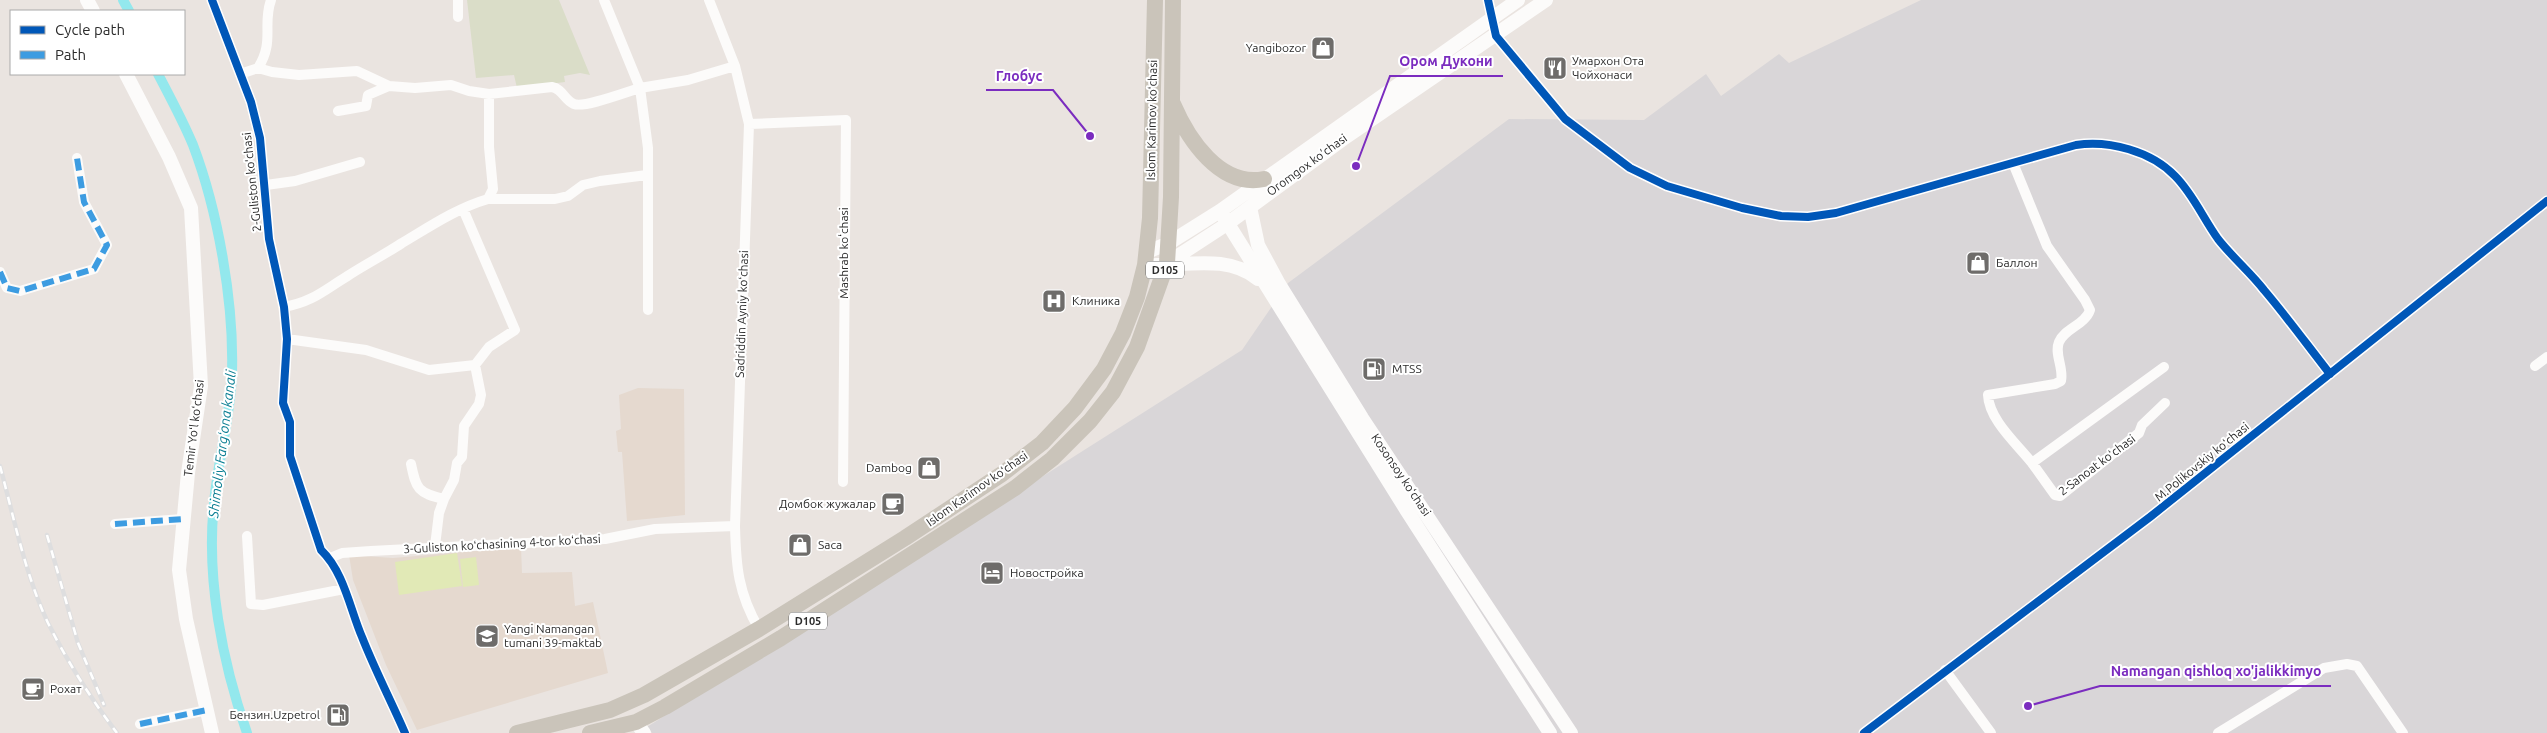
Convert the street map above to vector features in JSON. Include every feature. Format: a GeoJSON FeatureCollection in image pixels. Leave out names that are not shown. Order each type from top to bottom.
{"type":"FeatureCollection","features":[{"type":"Feature","properties":{"kind":"main road","name":"Islom Karimov koʻchasi"},"geometry":{"type":"LineString","coordinates":[[517,733],[610,710],[644,695],[759,629],[1002,474],[1042,442],[1075,408],[1104,369],[1123,333],[1137,297],[1146,258],[1155,0]]}},
{"type":"Feature","properties":{"kind":"main road","name":"Islom Karimov koʻchasi"},"geometry":{"type":"LineString","coordinates":[[590,733],[640,727],[665,707],[781,638],[1015,488],[1052,459],[1090,421],[1113,392],[1137,347],[1167,263],[1169,243],[1172,0]]}},
{"type":"Feature","properties":{"kind":"main road"},"geometry":{"type":"LineString","coordinates":[[1170,99],[1189,133],[1214,164],[1239,180],[1264,179]]}},
{"type":"Feature","properties":{"kind":"street","name":"2-Guliston koʻchasi"},"geometry":{"type":"LineString","coordinates":[[212,0],[251,102],[260,138],[266,186],[269,239],[284,307],[287,339],[284,403],[290,422],[290,456],[321,550],[330,558],[344,589],[361,636],[405,733]]}},
{"type":"Feature","properties":{"kind":"street"},"geometry":{"type":"LineString","coordinates":[[258,68],[267,53],[271,0]]}},
{"type":"Feature","properties":{"kind":"street"},"geometry":{"type":"LineString","coordinates":[[458,0],[458,17]]}},
{"type":"Feature","properties":{"kind":"street"},"geometry":{"type":"LineString","coordinates":[[604,0],[640,88],[648,148],[648,310]]}},
{"type":"Feature","properties":{"kind":"street","name":"Sadriddin Ayniy koʻchasi"},"geometry":{"type":"LineString","coordinates":[[710,0],[735,66],[749,124],[734,526],[738,583],[759,629]]}},
{"type":"Feature","properties":{"kind":"street"},"geometry":{"type":"LineString","coordinates":[[1488,0],[1496,36],[1565,119],[1630,168],[1667,186],[1742,208],[1781,216],[1808,217],[1836,213],[2076,145],[2095,142],[2118,145],[2162,166],[2174,174],[2188,191],[2219,239],[2265,291],[2330,374]]}},
{"type":"Feature","properties":{"kind":"street","name":"Oromgox ko‘chasi"},"geometry":{"type":"LineString","coordinates":[[1146,258],[1220,211],[1518,0]]}},
{"type":"Feature","properties":{"kind":"street","name":"Oromgox ko‘chasi"},"geometry":{"type":"LineString","coordinates":[[1167,263],[1227,224],[1343,139],[1546,0]]}},
{"type":"Feature","properties":{"kind":"street"},"geometry":{"type":"LineString","coordinates":[[240,74],[258,68],[272,72],[299,75],[357,71],[389,86],[415,88],[451,85],[468,91],[489,94],[552,87],[561,90],[568,101],[580,105],[640,88],[688,80],[735,66]]}},
{"type":"Feature","properties":{"kind":"street","name":"Temir Yoʻl koʻchasi"},"geometry":{"type":"LineString","coordinates":[[127,75],[169,157],[191,208],[201,386],[183,519],[179,570],[186,619],[212,733]]}},
{"type":"Feature","properties":{"kind":"street"},"geometry":{"type":"LineString","coordinates":[[338,111],[366,106],[368,95],[389,86]]}},
{"type":"Feature","properties":{"kind":"street"},"geometry":{"type":"LineString","coordinates":[[488,199],[493,189],[489,147],[489,94]]}},
{"type":"Feature","properties":{"kind":"street","name":"Mashrab koʻchasi"},"geometry":{"type":"LineString","coordinates":[[749,124],[846,120],[843,482]]}},
{"type":"Feature","properties":{"kind":"street"},"geometry":{"type":"LineString","coordinates":[[0,272],[8,288],[20,291],[94,269],[107,245],[84,202],[76,158]]}},
{"type":"Feature","properties":{"kind":"street"},"geometry":{"type":"LineString","coordinates":[[266,186],[295,181],[360,162]]}},
{"type":"Feature","properties":{"kind":"street","name":"2-Sanoat koʻchasi"},"geometry":{"type":"LineString","coordinates":[[2013,163],[2047,246],[2086,300],[2090,310],[2086,318],[2060,340],[2058,349],[2063,374],[2061,381],[2056,384],[1988,395],[1988,403],[1993,413],[2055,495],[2060,496],[2139,433],[2142,425],[2165,403]]}},
{"type":"Feature","properties":{"kind":"street"},"geometry":{"type":"LineString","coordinates":[[284,307],[303,304],[316,298],[345,277],[463,209],[488,199],[555,199],[568,196],[583,185],[600,180],[647,175]]}},
{"type":"Feature","properties":{"kind":"street","name":"M.Polikovskiy koʻchasi"},"geometry":{"type":"LineString","coordinates":[[1864,733],[2150,517],[2547,201]]}},
{"type":"Feature","properties":{"kind":"street","name":"Kosonsoy koʻchasi"},"geometry":{"type":"LineString","coordinates":[[1250,207],[1258,244],[1279,284],[1362,418],[1571,733]]}},
{"type":"Feature","properties":{"kind":"street"},"geometry":{"type":"LineString","coordinates":[[287,339],[366,350],[429,370],[475,365],[489,347],[515,330],[463,209]]}},
{"type":"Feature","properties":{"kind":"street","name":"Kosonsoy koʻchasi"},"geometry":{"type":"LineString","coordinates":[[1220,211],[1264,284],[1550,733]]}},
{"type":"Feature","properties":{"kind":"street"},"geometry":{"type":"LineString","coordinates":[[1146,258],[1167,263],[1222,263],[1234,266],[1254,276],[1264,284]]}},
{"type":"Feature","properties":{"kind":"street"},"geometry":{"type":"LineString","coordinates":[[2535,366],[2547,357]]}},
{"type":"Feature","properties":{"kind":"street"},"geometry":{"type":"LineString","coordinates":[[435,546],[436,527],[444,499],[454,480],[457,463],[462,457],[464,426],[479,404],[481,395],[475,365]]}},
{"type":"Feature","properties":{"kind":"street"},"geometry":{"type":"LineString","coordinates":[[2032,463],[2164,367]]}},
{"type":"Feature","properties":{"kind":"street"},"geometry":{"type":"LineString","coordinates":[[411,464],[419,490],[427,495],[444,499]]}},
{"type":"Feature","properties":{"kind":"street"},"geometry":{"type":"LineString","coordinates":[[115,524],[183,519]]}},
{"type":"Feature","properties":{"kind":"street","name":"3-Guliston koʻchasining 4-tor koʻchasi"},"geometry":{"type":"LineString","coordinates":[[330,558],[342,553],[435,546],[605,539],[635,531],[734,526]]}},
{"type":"Feature","properties":{"kind":"street"},"geometry":{"type":"LineString","coordinates":[[247,536],[251,604],[263,605],[344,589]]}},
{"type":"Feature","properties":{"kind":"street"},"geometry":{"type":"LineString","coordinates":[[2218,733],[2324,668],[2347,664],[2357,666],[2402,733]]}},
{"type":"Feature","properties":{"kind":"street"},"geometry":{"type":"LineString","coordinates":[[1945,670],[1990,733]]}},
{"type":"Feature","properties":{"kind":"street"},"geometry":{"type":"LineString","coordinates":[[140,724],[207,710]]}},
{"type":"Feature","properties":{"kind":"shaded area"},"geometry":{"type":"Polygon","coordinates":[[[1921,0],[2547,0],[2547,733],[652,733],[647,727],[1242,350],[1288,283],[1509,119],[1644,120],[1706,74],[1721,96],[1779,54],[1789,63],[1921,0]]]}},
{"type":"Feature","properties":{"kind":"shaded area"},"geometry":{"type":"Polygon","coordinates":[[[638,388],[684,389],[685,515],[627,521],[622,452],[618,452],[616,431],[621,429],[619,395],[638,388]]]}},
{"type":"Feature","properties":{"kind":"shaded area","name":"Yangi Namangan tumani 39-maktab"},"geometry":{"type":"Polygon","coordinates":[[[521,547],[522,573],[572,572],[575,606],[593,602],[608,673],[417,730],[386,665],[353,580],[349,555],[393,558],[521,547]]]}},
{"type":"Feature","properties":{"kind":"green space"},"geometry":{"type":"Polygon","coordinates":[[[467,0],[559,0],[590,75],[580,73],[564,76],[565,82],[517,88],[514,75],[476,78],[467,0]]]}},
{"type":"Feature","properties":{"kind":"green space"},"geometry":{"type":"Polygon","coordinates":[[[457,553],[462,586],[399,595],[395,562],[457,553]]]}},
{"type":"Feature","properties":{"kind":"green space"},"geometry":{"type":"Polygon","coordinates":[[[476,557],[479,585],[463,587],[460,559],[476,557]]]}},
{"type":"Feature","properties":{"kind":"waterway","name":"Shimoliy Fargʻona kanali"},"geometry":{"type":"LineString","coordinates":[[123,0],[128,10]]}},
{"type":"Feature","properties":{"kind":"waterway","name":"Shimoliy Fargʻona kanali"},"geometry":{"type":"LineString","coordinates":[[159,75],[193,145],[210,198],[223,257],[230,316],[232,372],[214,503],[212,561],[214,590],[223,649],[247,733]]}},
{"type":"Feature","properties":{"kind":"railway"},"geometry":{"type":"LineString","coordinates":[[0,466],[26,566],[48,623],[80,679],[117,733]]}},
{"type":"Feature","properties":{"kind":"railway"},"geometry":{"type":"LineString","coordinates":[[47,535],[78,643],[104,705]]}},
{"type":"Feature","properties":{"kind":"marked path"},"geometry":{"type":"LineString","coordinates":[[0,272],[7,288],[20,291],[94,269],[107,245],[84,202],[77,158]]}},
{"type":"Feature","properties":{"kind":"marked path"},"geometry":{"type":"LineString","coordinates":[[115,524],[183,519]]}},
{"type":"Feature","properties":{"kind":"marked path"},"geometry":{"type":"LineString","coordinates":[[140,724],[207,710]]}},
{"type":"Feature","properties":{"kind":"cycle path"},"geometry":{"type":"LineString","coordinates":[[212,0],[251,102],[260,138],[269,239],[284,307],[287,339],[283,403],[290,422],[290,456],[321,550],[329,559],[341,580],[367,649],[405,733]]}},
{"type":"Feature","properties":{"kind":"cycle path"},"geometry":{"type":"LineString","coordinates":[[1488,0],[1496,36],[1565,119],[1630,168],[1667,186],[1742,208],[1781,216],[1808,217],[1836,213],[2076,145],[2102,144],[2129,149],[2142,154],[2165,167],[2181,183],[2193,198],[2218,239],[2259,283],[2330,374]]}},
{"type":"Feature","properties":{"kind":"cycle path"},"geometry":{"type":"LineString","coordinates":[[1864,733],[2150,517],[2547,201]]}},
{"type":"Feature","properties":{"kind":"place","name":"Yangibozor"},"geometry":{"type":"Point","coordinates":[1323,48]}},
{"type":"Feature","properties":{"kind":"place","name":"Умархон Ота Чойхонаси"},"geometry":{"type":"Point","coordinates":[1555,68]}},
{"type":"Feature","properties":{"kind":"place","name":"Глобус"},"geometry":{"type":"Point","coordinates":[1090,136]}},
{"type":"Feature","properties":{"kind":"place","name":"Ором Дукони"},"geometry":{"type":"Point","coordinates":[1356,166]}},
{"type":"Feature","properties":{"kind":"place","name":"Баллон"},"geometry":{"type":"Point","coordinates":[1978,263]}},
{"type":"Feature","properties":{"kind":"place","name":"Клиника"},"geometry":{"type":"Point","coordinates":[1054,301]}},
{"type":"Feature","properties":{"kind":"place","name":"MTSS"},"geometry":{"type":"Point","coordinates":[1374,369]}},
{"type":"Feature","properties":{"kind":"place","name":"Dambog"},"geometry":{"type":"Point","coordinates":[929,468]}},
{"type":"Feature","properties":{"kind":"place","name":"Домбок жужалар"},"geometry":{"type":"Point","coordinates":[893,504]}},
{"type":"Feature","properties":{"kind":"place","name":"Saca"},"geometry":{"type":"Point","coordinates":[800,545]}},
{"type":"Feature","properties":{"kind":"place","name":"Новостройка"},"geometry":{"type":"Point","coordinates":[992,573]}},
{"type":"Feature","properties":{"kind":"place","name":"Yangi Namangan tumani 39-maktab"},"geometry":{"type":"Point","coordinates":[487,636]}},
{"type":"Feature","properties":{"kind":"place","name":"Рохат"},"geometry":{"type":"Point","coordinates":[33,689]}},
{"type":"Feature","properties":{"kind":"place","name":"Namangan qishloq xo'jalikkimyo"},"geometry":{"type":"Point","coordinates":[2028,706]}},
{"type":"Feature","properties":{"kind":"place","name":"Бензин.Uzpetrol"},"geometry":{"type":"Point","coordinates":[338,715]}}]}
